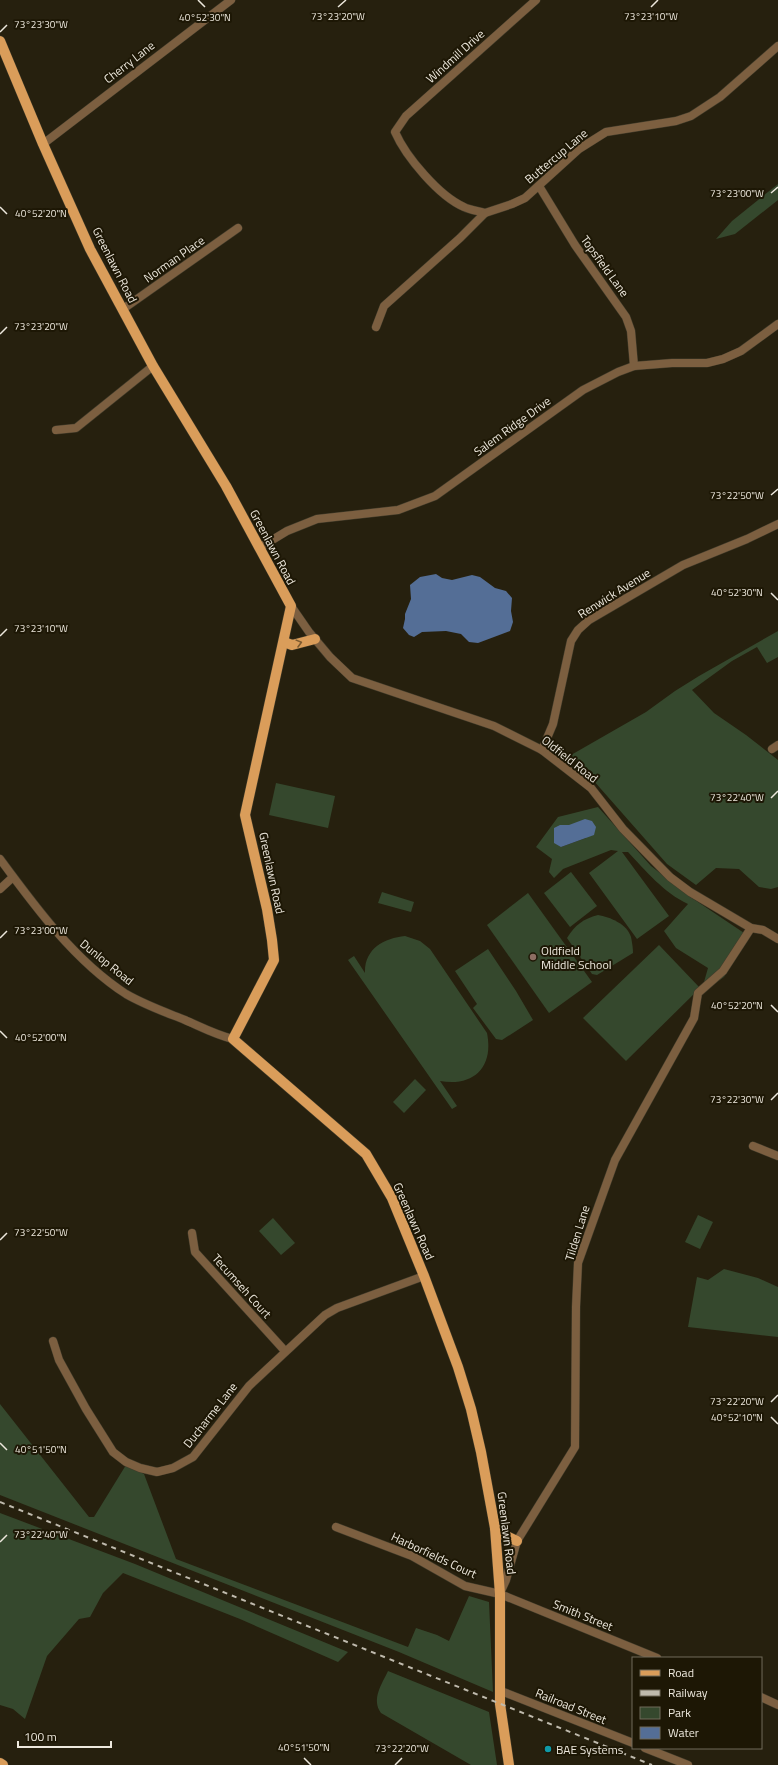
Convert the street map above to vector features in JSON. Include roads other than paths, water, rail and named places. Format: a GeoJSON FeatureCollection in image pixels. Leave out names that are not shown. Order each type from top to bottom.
{"type":"FeatureCollection","features":[{"type":"Feature","properties":{"kind":"main road","name":"Greenlawn Road"},"geometry":{"type":"LineString","coordinates":[[0,41],[43,144],[90,249],[153,366],[226,486],[291,606],[245,815],[267,909],[274,960],[233,1038],[366,1154],[392,1198],[424,1276],[458,1367],[471,1409],[481,1452],[495,1528],[499,1560],[500,1594],[500,1704],[509,1765]]}},
{"type":"Feature","properties":{"kind":"main road"},"geometry":{"type":"LineString","coordinates":[[284,642],[292,645],[315,639]]}},
{"type":"Feature","properties":{"kind":"main road"},"geometry":{"type":"LineString","coordinates":[[495,1528],[500,1533],[517,1541]]}},
{"type":"Feature","properties":{"kind":"street","name":"Cherry Lane"},"geometry":{"type":"LineString","coordinates":[[43,144],[231,0]]}},
{"type":"Feature","properties":{"kind":"street","name":"Windmill Drive"},"geometry":{"type":"LineString","coordinates":[[485,213],[464,207],[438,189],[401,145],[395,132],[406,116],[536,0]]}},
{"type":"Feature","properties":{"kind":"street","name":"Buttercup Lane"},"geometry":{"type":"LineString","coordinates":[[376,327],[384,306],[485,213],[525,198],[579,150],[606,132],[676,121],[691,116],[704,109],[778,46]]}},
{"type":"Feature","properties":{"kind":"street","name":"Topsfield Lane"},"geometry":{"type":"LineString","coordinates":[[539,186],[575,245],[626,317],[631,331],[634,366]]}},
{"type":"Feature","properties":{"kind":"street","name":"Norman Place"},"geometry":{"type":"LineString","coordinates":[[123,309],[238,228]]}},
{"type":"Feature","properties":{"kind":"street","name":"Salem Ridge Drive"},"geometry":{"type":"LineString","coordinates":[[259,548],[287,531],[317,519],[398,510],[435,496],[583,390],[612,374],[634,366],[672,363],[707,363],[723,359],[741,351],[778,324]]}},
{"type":"Feature","properties":{"kind":"street"},"geometry":{"type":"LineString","coordinates":[[56,430],[76,428],[153,366]]}},
{"type":"Feature","properties":{"kind":"street","name":"Renwick Avenue"},"geometry":{"type":"LineString","coordinates":[[542,750],[553,724],[571,641],[578,630],[589,620],[683,564],[747,539],[778,524]]}},
{"type":"Feature","properties":{"kind":"street","name":"Oldfield Road"},"geometry":{"type":"LineString","coordinates":[[291,606],[330,657],[352,678],[494,726],[542,750],[591,788],[623,829],[670,877],[690,892],[751,928],[763,930],[778,938]]}},
{"type":"Feature","properties":{"kind":"street","name":"Dunlop Road"},"geometry":{"type":"LineString","coordinates":[[0,859],[72,950],[90,967],[115,986],[149,1006],[215,1034],[233,1038]]}},
{"type":"Feature","properties":{"kind":"street"},"geometry":{"type":"LineString","coordinates":[[0,889],[13,877]]}},
{"type":"Feature","properties":{"kind":"street","name":"Tilden Lane"},"geometry":{"type":"LineString","coordinates":[[500,1594],[506,1580],[517,1541],[575,1447],[576,1307],[578,1263],[615,1160],[694,1018],[698,993],[723,971],[751,928]]}},
{"type":"Feature","properties":{"kind":"street"},"geometry":{"type":"LineString","coordinates":[[753,1146],[778,1156]]}},
{"type":"Feature","properties":{"kind":"street","name":"Tecumseh Court"},"geometry":{"type":"LineString","coordinates":[[192,1233],[195,1252],[285,1351]]}},
{"type":"Feature","properties":{"kind":"street","name":"Ducharme Lane"},"geometry":{"type":"LineString","coordinates":[[53,1341],[59,1360],[113,1452],[126,1462],[140,1468],[157,1472],[173,1468],[193,1457],[249,1386],[325,1315],[336,1308],[424,1276]]}},
{"type":"Feature","properties":{"kind":"street","name":"Harborfields Court"},"geometry":{"type":"LineString","coordinates":[[336,1527],[412,1556],[465,1586],[500,1594]]}},
{"type":"Feature","properties":{"kind":"street","name":"Smith Street"},"geometry":{"type":"LineString","coordinates":[[500,1594],[655,1657]]}},
{"type":"Feature","properties":{"kind":"street","name":"Railroad Street"},"geometry":{"type":"LineString","coordinates":[[501,1691],[632,1743]]}},
{"type":"Feature","properties":{"kind":"street"},"geometry":{"type":"LineString","coordinates":[[762,1697],[778,1705]]}},
{"type":"Feature","properties":{"kind":"street"},"geometry":{"type":"LineString","coordinates":[[648,1749],[688,1765]]}},
{"type":"Feature","properties":{"kind":"water"},"geometry":{"type":"Polygon","coordinates":[[[436,574],[442,578],[452,580],[472,575],[480,577],[495,588],[506,591],[512,598],[511,611],[513,622],[510,631],[478,643],[469,642],[461,634],[446,631],[422,632],[414,637],[409,635],[403,628],[405,614],[411,599],[410,585],[420,577],[436,574]]]}},
{"type":"Feature","properties":{"kind":"water"},"geometry":{"type":"Polygon","coordinates":[[[585,819],[592,821],[596,827],[594,835],[561,847],[554,843],[554,828],[560,825],[569,825],[585,819]]]}},
{"type":"Feature","properties":{"kind":"railway"},"geometry":{"type":"LineString","coordinates":[[0,1502],[652,1765]]}},
{"type":"Feature","properties":{"kind":"place","name":"Oldfield Middle School"},"geometry":{"type":"Point","coordinates":[533,957]}},
{"type":"Feature","properties":{"kind":"place","name":"BAE Systems"},"geometry":{"type":"Point","coordinates":[548,1749]}}]}
